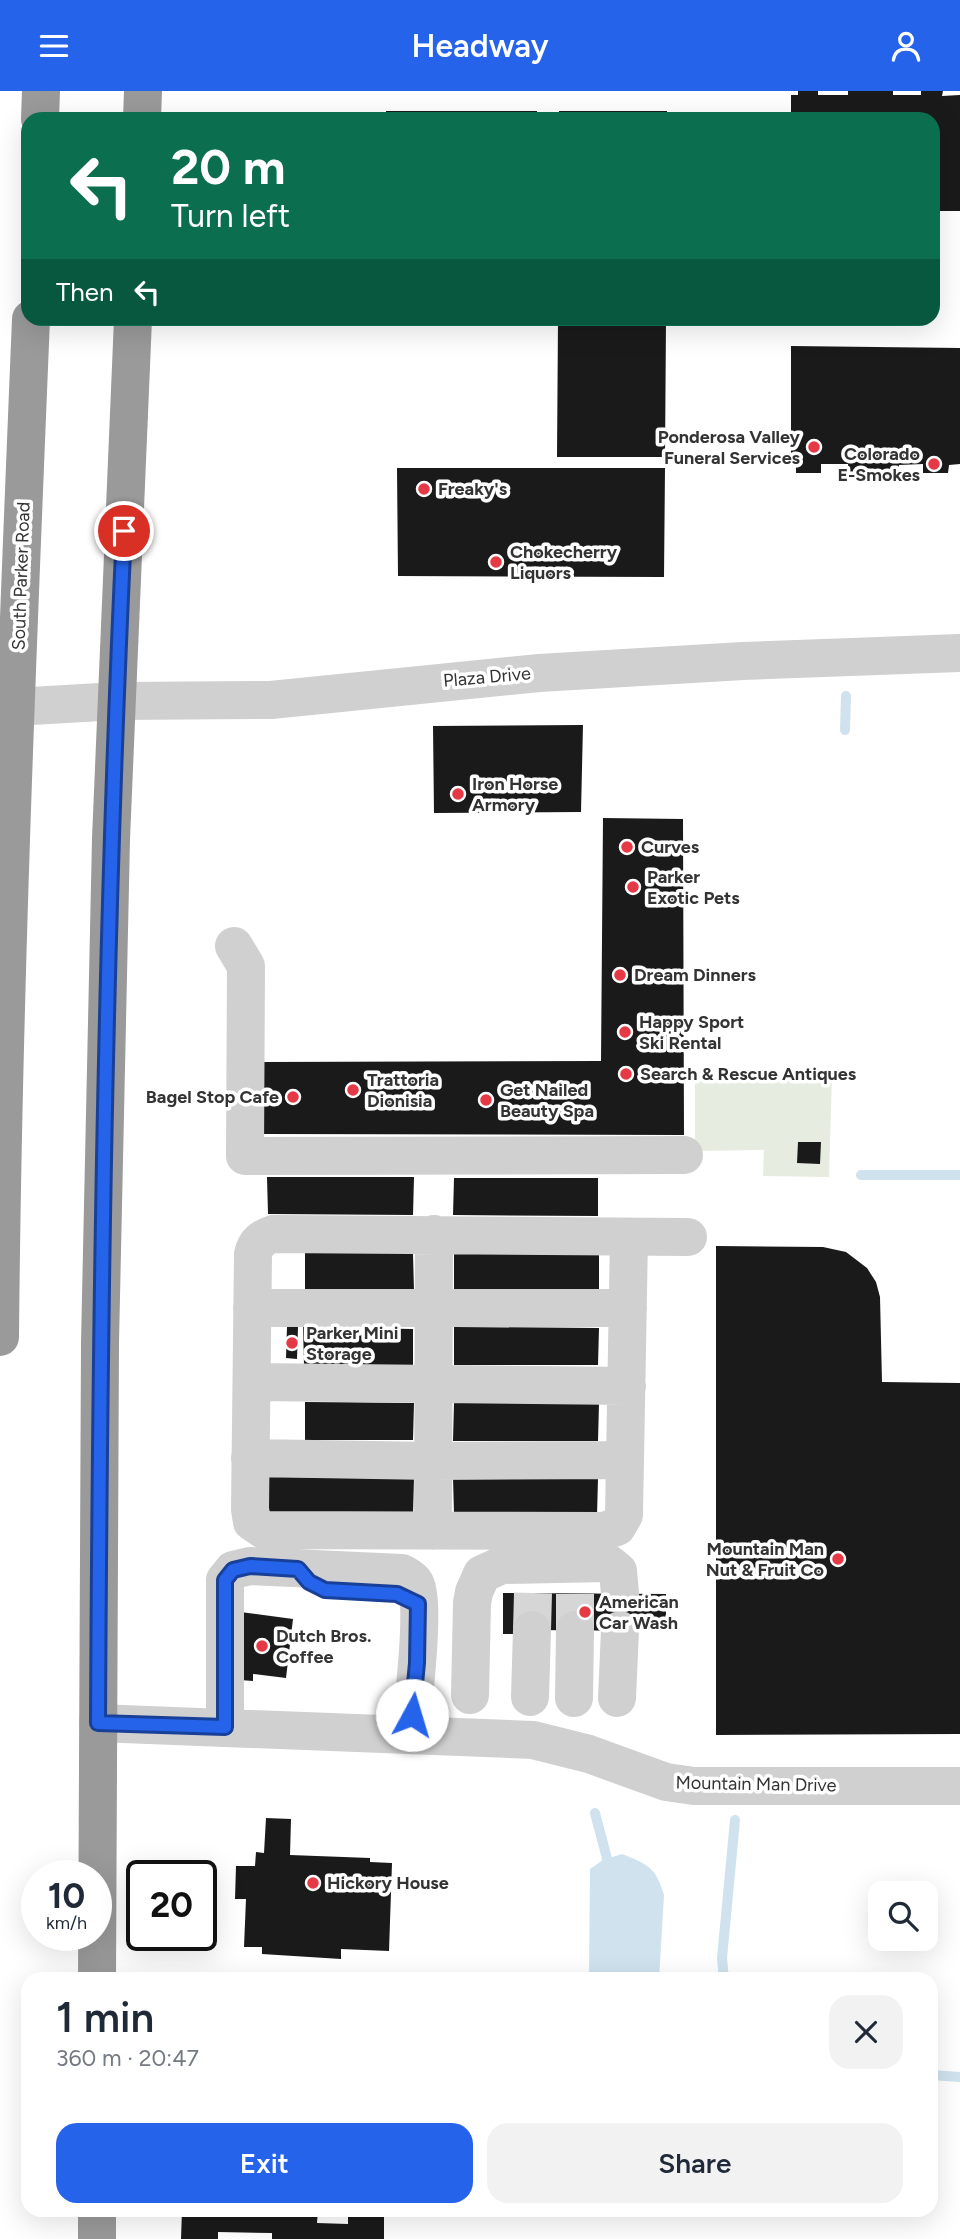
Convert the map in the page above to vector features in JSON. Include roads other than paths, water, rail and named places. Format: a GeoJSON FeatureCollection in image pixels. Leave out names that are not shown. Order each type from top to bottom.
{"type":"FeatureCollection","features":[{"type":"Feature","properties":{"kind":"highway"},"geometry":{"type":"LineString","coordinates":[[40,112],[41,91]]}},
{"type":"Feature","properties":{"kind":"highway"},"geometry":{"type":"LineString","coordinates":[[142,112],[143,91]]}},
{"type":"Feature","properties":{"kind":"highway","name":"South Parker Road"},"geometry":{"type":"LineString","coordinates":[[0,1337],[5,707],[31,326]]}},
{"type":"Feature","properties":{"kind":"highway"},"geometry":{"type":"LineString","coordinates":[[97,1972],[100,1343],[111,839],[133,326]]}},
{"type":"Feature","properties":{"kind":"highway"},"geometry":{"type":"LineString","coordinates":[[97,2217],[97,2239]]}},
{"type":"Feature","properties":{"kind":"street","name":"Plaza Drive"},"geometry":{"type":"LineString","coordinates":[[5,707],[117,701],[271,700],[539,673],[768,660],[960,653]]}},
{"type":"Feature","properties":{"kind":"street"},"geometry":{"type":"LineString","coordinates":[[234,946],[246,966],[245,1156],[684,1155]]}},
{"type":"Feature","properties":{"kind":"street"},"geometry":{"type":"LineString","coordinates":[[629,1237],[624,1515],[617,1527],[603,1531],[433,1531],[264,1529],[252,1523],[250,1458],[253,1254],[256,1245],[264,1237],[273,1234],[688,1237]]}},
{"type":"Feature","properties":{"kind":"street"},"geometry":{"type":"LineString","coordinates":[[433,1531],[435,1234]]}},
{"type":"Feature","properties":{"kind":"street"},"geometry":{"type":"LineString","coordinates":[[252,1308],[628,1308]]}},
{"type":"Feature","properties":{"kind":"street"},"geometry":{"type":"LineString","coordinates":[[252,1382],[627,1386]]}},
{"type":"Feature","properties":{"kind":"street"},"geometry":{"type":"LineString","coordinates":[[250,1458],[625,1460]]}},
{"type":"Feature","properties":{"kind":"street"},"geometry":{"type":"LineString","coordinates":[[574,1697],[576,1596],[608,1563],[614,1566],[620,1580],[617,1698]]}},
{"type":"Feature","properties":{"kind":"street"},"geometry":{"type":"LineString","coordinates":[[470,1695],[472,1603],[482,1574],[502,1565],[532,1596],[530,1697]]}},
{"type":"Feature","properties":{"kind":"street"},"geometry":{"type":"LineString","coordinates":[[225,1727],[225,1580],[233,1570],[241,1567],[298,1569],[402,1573],[415,1584],[418,1592],[417,1663],[409,1734]]}},
{"type":"Feature","properties":{"kind":"street"},"geometry":{"type":"LineString","coordinates":[[532,1596],[576,1596]]}},
{"type":"Feature","properties":{"kind":"street","name":"Mountain Man Drive"},"geometry":{"type":"LineString","coordinates":[[98,1723],[533,1740],[589,1754],[666,1782],[687,1785],[960,1786]]}},
{"type":"Feature","properties":{"kind":"water"},"geometry":{"type":"Polygon","coordinates":[[[622,1854],[649,1868],[658,1878],[664,1895],[659,1972],[589,1972],[590,1869],[603,1860],[622,1854]]]}},
{"type":"Feature","properties":{"kind":"waterway"},"geometry":{"type":"LineString","coordinates":[[845,730],[846,696]]}},
{"type":"Feature","properties":{"kind":"waterway"},"geometry":{"type":"LineString","coordinates":[[861,1175],[960,1175]]}},
{"type":"Feature","properties":{"kind":"waterway"},"geometry":{"type":"LineString","coordinates":[[595,1813],[610,1870]]}},
{"type":"Feature","properties":{"kind":"waterway"},"geometry":{"type":"LineString","coordinates":[[723,1972],[722,1958],[735,1820]]}},
{"type":"Feature","properties":{"kind":"waterway"},"geometry":{"type":"LineString","coordinates":[[938,2075],[960,2077]]}},
{"type":"Feature","properties":{"kind":"tunnel"},"geometry":{"type":"LineString","coordinates":[[532,1630],[533,1593]]}},
{"type":"Feature","properties":{"kind":"tunnel"},"geometry":{"type":"LineString","coordinates":[[575,1594],[575,1630]]}},
{"type":"Feature","properties":{"kind":"place","name":"Ponderosa Valley Funeral Services"},"geometry":{"type":"Point","coordinates":[814,447]}},
{"type":"Feature","properties":{"kind":"place","name":"Colorado E-Smokes"},"geometry":{"type":"Point","coordinates":[934,464]}},
{"type":"Feature","properties":{"kind":"place","name":"Freaky's"},"geometry":{"type":"Point","coordinates":[424,489]}},
{"type":"Feature","properties":{"kind":"place","name":"Chokecherry Liquors"},"geometry":{"type":"Point","coordinates":[496,562]}},
{"type":"Feature","properties":{"kind":"place","name":"Iron Horse Armory"},"geometry":{"type":"Point","coordinates":[458,794]}},
{"type":"Feature","properties":{"kind":"place","name":"Curves"},"geometry":{"type":"Point","coordinates":[627,847]}},
{"type":"Feature","properties":{"kind":"place","name":"Parker Exotic Pets"},"geometry":{"type":"Point","coordinates":[633,887]}},
{"type":"Feature","properties":{"kind":"place","name":"Dream Dinners"},"geometry":{"type":"Point","coordinates":[620,975]}},
{"type":"Feature","properties":{"kind":"place","name":"Happy Sport Ski Rental"},"geometry":{"type":"Point","coordinates":[625,1032]}},
{"type":"Feature","properties":{"kind":"place","name":"Search & Rescue Antiques"},"geometry":{"type":"Point","coordinates":[626,1074]}},
{"type":"Feature","properties":{"kind":"place","name":"Trattoria Dionisia"},"geometry":{"type":"Point","coordinates":[353,1090]}},
{"type":"Feature","properties":{"kind":"place","name":"Bagel Stop Cafe"},"geometry":{"type":"Point","coordinates":[293,1097]}},
{"type":"Feature","properties":{"kind":"place","name":"Get Nailed Beauty Spa"},"geometry":{"type":"Point","coordinates":[486,1100]}},
{"type":"Feature","properties":{"kind":"place","name":"Parker Mini Storage"},"geometry":{"type":"Point","coordinates":[292,1343]}},
{"type":"Feature","properties":{"kind":"place","name":"Mountain Man Nut & Fruit Co"},"geometry":{"type":"Point","coordinates":[838,1559]}},
{"type":"Feature","properties":{"kind":"place","name":"American Car Wash"},"geometry":{"type":"Point","coordinates":[585,1612]}},
{"type":"Feature","properties":{"kind":"place","name":"Dutch Bros. Coffee"},"geometry":{"type":"Point","coordinates":[262,1646]}},
{"type":"Feature","properties":{"kind":"place","name":"Hickory House"},"geometry":{"type":"Point","coordinates":[313,1883]}}]}
